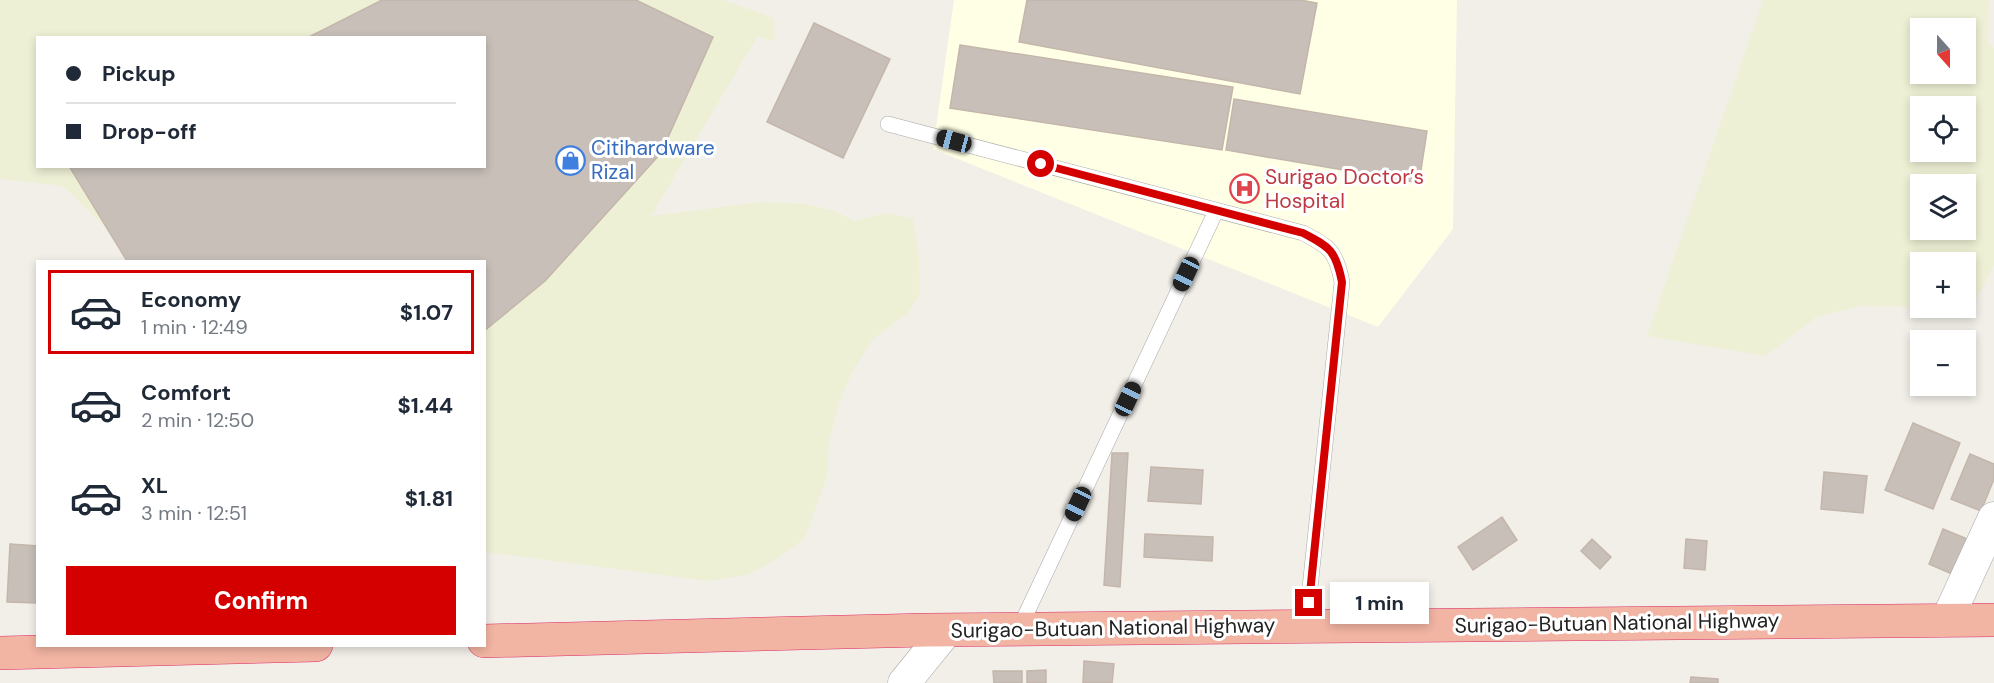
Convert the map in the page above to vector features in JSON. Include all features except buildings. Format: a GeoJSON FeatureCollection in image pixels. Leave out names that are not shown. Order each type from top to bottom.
{"type":"FeatureCollection","features":[{"type":"Feature","properties":{"kind":"highway","name":"Surigao-Butuan National Highway"},"geometry":{"type":"LineString","coordinates":[[486,641],[947,630],[1994,620]]}},
{"type":"Feature","properties":{"kind":"highway"},"geometry":{"type":"LineString","coordinates":[[0,653],[237,647]]}},
{"type":"Feature","properties":{"kind":"street"},"geometry":{"type":"LineString","coordinates":[[1947,620],[1994,518]]}},
{"type":"Feature","properties":{"kind":"street"},"geometry":{"type":"LineString","coordinates":[[904,683],[947,630]]}},
{"type":"Feature","properties":{"kind":"lane"},"geometry":{"type":"LineString","coordinates":[[888,124],[1303,233],[1328,246],[1338,261],[1342,282],[1306,626]]}},
{"type":"Feature","properties":{"kind":"lane"},"geometry":{"type":"LineString","coordinates":[[1019,629],[1216,211]]}},
{"type":"Feature","properties":{"kind":"shaded area"},"geometry":{"type":"Polygon","coordinates":[[[0,0],[724,0],[774,18],[775,41],[757,37],[651,216],[761,202],[805,204],[836,211],[853,221],[885,213],[913,218],[919,256],[920,295],[908,313],[872,340],[851,374],[839,404],[829,441],[827,477],[805,538],[774,561],[747,575],[708,581],[486,552],[486,260],[139,260],[63,186],[0,179],[0,0]]]}},
{"type":"Feature","properties":{"kind":"shaded area","name":"Surigao Doctor’s Hospital"},"geometry":{"type":"Polygon","coordinates":[[[954,0],[1457,0],[1453,229],[1378,327],[933,149],[954,0]]]}},
{"type":"Feature","properties":{"kind":"shaded area"},"geometry":{"type":"Polygon","coordinates":[[[1763,0],[1989,0],[1988,42],[1994,48],[1994,265],[1976,300],[1976,252],[1910,252],[1910,307],[1860,306],[1816,317],[1766,356],[1647,336],[1763,0]]]}},
{"type":"Feature","properties":{"kind":"place","name":"Citihardware Rizal"},"geometry":{"type":"Point","coordinates":[570,160]}},
{"type":"Feature","properties":{"kind":"place","name":"Surigao Doctor’s Hospital"},"geometry":{"type":"Point","coordinates":[1244,189]}},
{"type":"Feature","properties":{"kind":"route"},"geometry":{"type":"LineString","coordinates":[[1041,164],[1303,233],[1328,246],[1338,261],[1342,282],[1309,603]]}}]}
